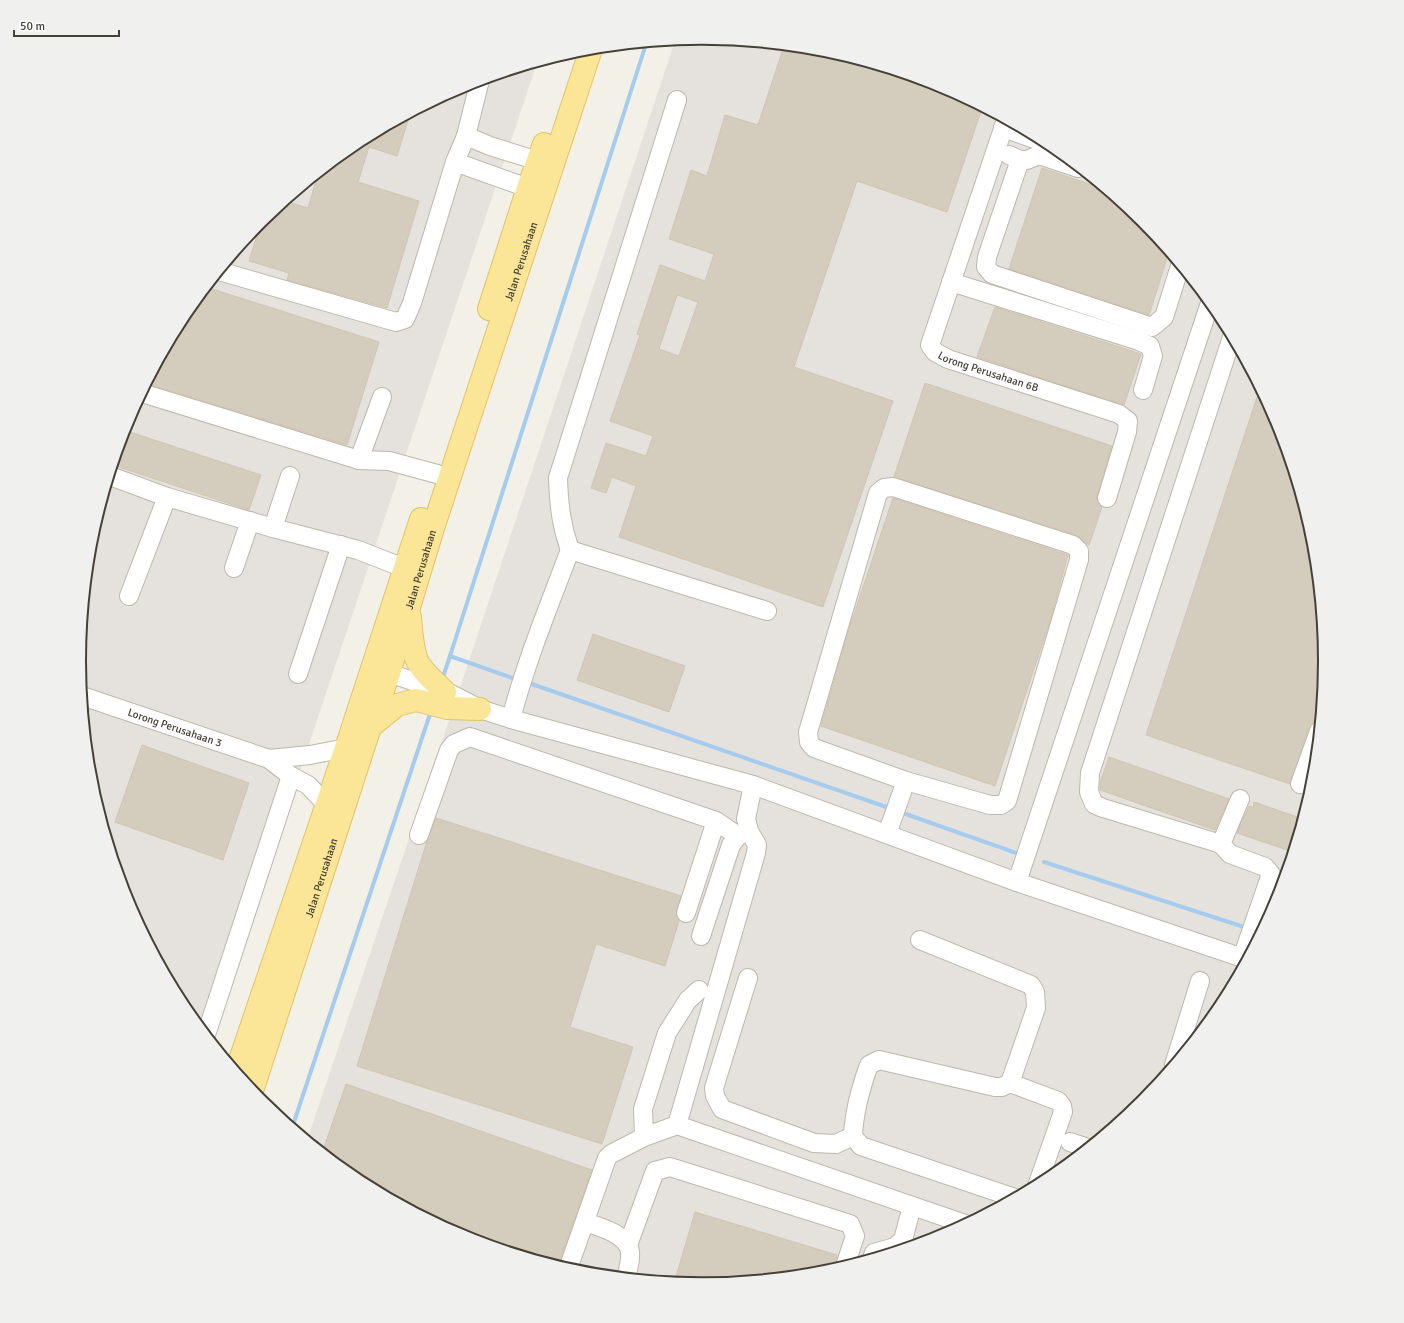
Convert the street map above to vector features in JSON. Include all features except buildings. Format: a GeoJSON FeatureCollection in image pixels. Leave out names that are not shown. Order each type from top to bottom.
{"type":"FeatureCollection","features":[{"type":"Feature","properties":{"kind":"main road","name":"Jalan Perusahaan"},"geometry":{"type":"LineString","coordinates":[[238,1067],[346,748],[410,608],[433,528],[589,56]]}},
{"type":"Feature","properties":{"kind":"main road","name":"Jalan Perusahaan"},"geometry":{"type":"LineString","coordinates":[[254,1085],[370,727],[404,568],[572,59]]}},
{"type":"Feature","properties":{"kind":"main road"},"geometry":{"type":"LineString","coordinates":[[410,608],[412,641],[421,685]]}},
{"type":"Feature","properties":{"kind":"main road"},"geometry":{"type":"LineString","coordinates":[[421,685],[448,698],[480,710]]}},
{"type":"Feature","properties":{"kind":"main road"},"geometry":{"type":"LineString","coordinates":[[421,685],[448,698]]}},
{"type":"Feature","properties":{"kind":"main road"},"geometry":{"type":"LineString","coordinates":[[370,727],[421,685]]}},
{"type":"Feature","properties":{"kind":"street"},"geometry":{"type":"LineString","coordinates":[[223,273],[396,322],[405,319],[412,303],[455,162],[466,136],[478,88]]}},
{"type":"Feature","properties":{"kind":"street"},"geometry":{"type":"LineString","coordinates":[[511,719],[535,642],[570,550],[563,532],[558,478],[677,100]]}},
{"type":"Feature","properties":{"kind":"street","name":"Lorong Perusahaan 6B"},"geometry":{"type":"LineString","coordinates":[[1011,129],[996,150],[930,345],[935,352],[948,359],[1119,414],[1128,421],[1127,432],[1107,498]]}},
{"type":"Feature","properties":{"kind":"street"},"geometry":{"type":"LineString","coordinates":[[466,136],[490,146],[538,161]]}},
{"type":"Feature","properties":{"kind":"street"},"geometry":{"type":"LineString","coordinates":[[996,150],[1020,160],[1027,160],[1039,155],[1066,164]]}},
{"type":"Feature","properties":{"kind":"street"},"geometry":{"type":"LineString","coordinates":[[1020,160],[987,257],[986,267],[992,274],[1152,328],[1164,317],[1179,271]]}},
{"type":"Feature","properties":{"kind":"street"},"geometry":{"type":"LineString","coordinates":[[455,162],[528,188]]}},
{"type":"Feature","properties":{"kind":"street"},"geometry":{"type":"LineString","coordinates":[[952,282],[1139,341],[1150,346],[1153,356],[1143,390]]}},
{"type":"Feature","properties":{"kind":"street"},"geometry":{"type":"LineString","coordinates":[[1017,882],[1208,309]]}},
{"type":"Feature","properties":{"kind":"street"},"geometry":{"type":"LineString","coordinates":[[1230,343],[1090,773],[1089,792],[1094,804],[1103,808],[1220,844],[1230,854],[1266,867],[1277,880],[1261,901],[1246,951]]}},
{"type":"Feature","properties":{"kind":"street"},"geometry":{"type":"LineString","coordinates":[[147,394],[359,460],[389,461],[436,474]]}},
{"type":"Feature","properties":{"kind":"street"},"geometry":{"type":"LineString","coordinates":[[359,460],[382,397]]}},
{"type":"Feature","properties":{"kind":"street"},"geometry":{"type":"LineString","coordinates":[[273,528],[290,476]]}},
{"type":"Feature","properties":{"kind":"street"},"geometry":{"type":"LineString","coordinates":[[114,477],[167,497],[273,528],[342,545],[404,568]]}},
{"type":"Feature","properties":{"kind":"street"},"geometry":{"type":"LineString","coordinates":[[893,487],[1073,545],[1079,551],[1079,560],[1007,801],[1001,805],[990,805],[903,788],[814,748],[809,742],[808,732],[878,493],[884,488],[893,487]]}},
{"type":"Feature","properties":{"kind":"street"},"geometry":{"type":"LineString","coordinates":[[129,596],[167,497]]}},
{"type":"Feature","properties":{"kind":"street"},"geometry":{"type":"LineString","coordinates":[[234,568],[250,521]]}},
{"type":"Feature","properties":{"kind":"street"},"geometry":{"type":"LineString","coordinates":[[298,674],[342,545]]}},
{"type":"Feature","properties":{"kind":"street"},"geometry":{"type":"LineString","coordinates":[[570,550],[767,611]]}},
{"type":"Feature","properties":{"kind":"street"},"geometry":{"type":"LineString","coordinates":[[381,670],[421,685]]}},
{"type":"Feature","properties":{"kind":"street","name":"Lorong Perusahaan 3"},"geometry":{"type":"LineString","coordinates":[[87,698],[269,759],[291,776],[308,785],[326,804]]}},
{"type":"Feature","properties":{"kind":"street"},"geometry":{"type":"LineString","coordinates":[[480,710],[754,785],[889,828],[1017,882],[1242,958]]}},
{"type":"Feature","properties":{"kind":"street"},"geometry":{"type":"LineString","coordinates":[[419,835],[449,750],[454,744],[470,737],[716,821],[743,833],[757,845],[756,853],[677,1125]]}},
{"type":"Feature","properties":{"kind":"street","name":"Lorong Perusahaan 3"},"geometry":{"type":"LineString","coordinates":[[269,759],[310,756],[346,748]]}},
{"type":"Feature","properties":{"kind":"street"},"geometry":{"type":"LineString","coordinates":[[1300,784],[1312,752]]}},
{"type":"Feature","properties":{"kind":"street"},"geometry":{"type":"LineString","coordinates":[[208,1030],[291,776]]}},
{"type":"Feature","properties":{"kind":"street"},"geometry":{"type":"LineString","coordinates":[[701,936],[731,845],[743,833],[754,785]]}},
{"type":"Feature","properties":{"kind":"street"},"geometry":{"type":"LineString","coordinates":[[889,828],[903,788]]}},
{"type":"Feature","properties":{"kind":"street"},"geometry":{"type":"LineString","coordinates":[[1220,844],[1240,799]]}},
{"type":"Feature","properties":{"kind":"street"},"geometry":{"type":"LineString","coordinates":[[686,913],[716,821]]}},
{"type":"Feature","properties":{"kind":"street"},"geometry":{"type":"LineString","coordinates":[[920,940],[1031,985],[1035,992],[1036,1008],[1010,1083],[1002,1087],[995,1087],[879,1060],[869,1065],[865,1076],[853,1124],[852,1136],[861,1146],[1009,1196]]}},
{"type":"Feature","properties":{"kind":"street"},"geometry":{"type":"LineString","coordinates":[[748,978],[714,1088],[722,1109],[814,1143],[836,1144],[852,1136]]}},
{"type":"Feature","properties":{"kind":"street"},"geometry":{"type":"LineString","coordinates":[[1177,1054],[1200,981]]}},
{"type":"Feature","properties":{"kind":"street"},"geometry":{"type":"LineString","coordinates":[[644,1137],[643,1109],[667,1033],[688,1000],[699,990]]}},
{"type":"Feature","properties":{"kind":"street"},"geometry":{"type":"LineString","coordinates":[[1010,1083],[1058,1101],[1062,1106],[1063,1112],[1040,1177]]}},
{"type":"Feature","properties":{"kind":"street"},"geometry":{"type":"LineString","coordinates":[[570,1263],[607,1158],[611,1154],[644,1137],[677,1125],[958,1222]]}},
{"type":"Feature","properties":{"kind":"street"},"geometry":{"type":"LineString","coordinates":[[1070,1142],[1083,1146]]}},
{"type":"Feature","properties":{"kind":"street"},"geometry":{"type":"LineString","coordinates":[[628,1245],[655,1171],[670,1167],[850,1224],[855,1236],[847,1260]]}},
{"type":"Feature","properties":{"kind":"street"},"geometry":{"type":"LineString","coordinates":[[909,1242],[912,1206]]}},
{"type":"Feature","properties":{"kind":"street"},"geometry":{"type":"LineString","coordinates":[[585,1222],[614,1233],[628,1245],[630,1260],[627,1274]]}},
{"type":"Feature","properties":{"kind":"shaded area"},"geometry":{"type":"Polygon","coordinates":[[[673,46],[742,46],[782,50],[862,66],[900,78],[938,92],[975,109],[1010,128],[1045,149],[1077,172],[1108,198],[1166,255],[1191,286],[1215,319],[1236,353],[1255,389],[1272,426],[1286,463],[1297,502],[1307,541],[1317,621],[1317,702],[1313,742],[1307,782],[1286,860],[1272,897],[1236,970],[1215,1004],[1166,1068],[1108,1125],[1077,1151],[1045,1174],[975,1214],[938,1231],[862,1257],[782,1273],[742,1277],[662,1277],[622,1273],[542,1257],[504,1245],[466,1231],[429,1214],[394,1195],[359,1174],[309,1136],[465,673],[673,46]]]}},
{"type":"Feature","properties":{"kind":"shaded area"},"geometry":{"type":"Polygon","coordinates":[[[535,68],[212,1035],[189,1004],[168,970],[132,897],[118,860],[97,782],[87,702],[87,621],[97,541],[118,463],[132,426],[149,389],[168,353],[189,319],[238,255],[266,226],[327,172],[359,149],[394,128],[429,109],[466,92],[535,68]]]}},
{"type":"Feature","properties":{"kind":"waterway"},"geometry":{"type":"LineString","coordinates":[[518,680],[450,656],[645,48]]}},
{"type":"Feature","properties":{"kind":"waterway"},"geometry":{"type":"LineString","coordinates":[[442,680],[450,656]]}},
{"type":"Feature","properties":{"kind":"waterway"},"geometry":{"type":"LineString","coordinates":[[526,682],[892,809]]}},
{"type":"Feature","properties":{"kind":"waterway"},"geometry":{"type":"LineString","coordinates":[[294,1123],[431,711]]}},
{"type":"Feature","properties":{"kind":"waterway"},"geometry":{"type":"LineString","coordinates":[[900,812],[1019,854]]}},
{"type":"Feature","properties":{"kind":"waterway"},"geometry":{"type":"LineString","coordinates":[[1044,862],[1247,928]]}}]}
